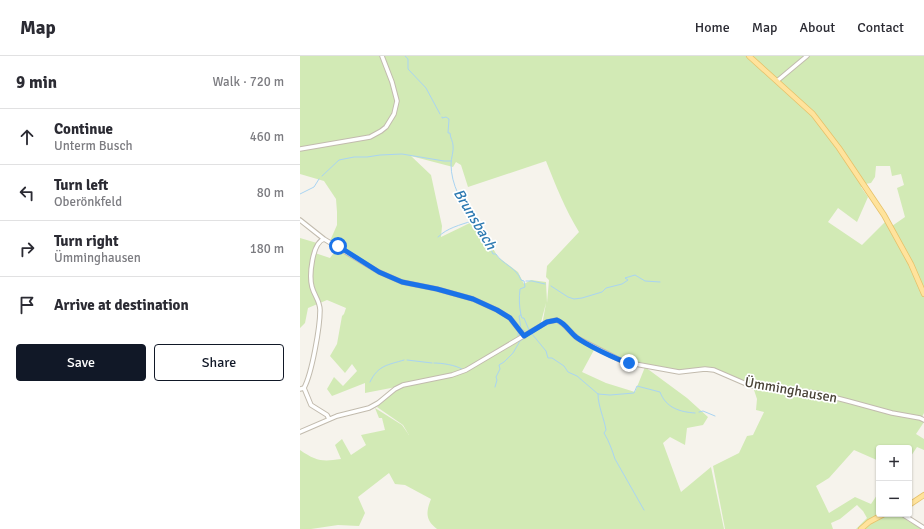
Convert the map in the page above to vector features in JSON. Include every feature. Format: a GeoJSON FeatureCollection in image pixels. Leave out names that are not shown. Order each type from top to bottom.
{"type":"FeatureCollection","features":[{"type":"Feature","properties":{"kind":"main road"},"geometry":{"type":"LineString","coordinates":[[749,56],[813,114],[840,148],[890,226],[911,264],[924,294]]}},
{"type":"Feature","properties":{"kind":"main road"},"geometry":{"type":"LineString","coordinates":[[912,503],[924,496]]}},
{"type":"Feature","properties":{"kind":"main road"},"geometry":{"type":"LineString","coordinates":[[862,528],[876,517]]}},
{"type":"Feature","properties":{"kind":"street"},"geometry":{"type":"LineString","coordinates":[[300,149],[370,137],[386,127],[394,114],[396,102],[392,82],[382,56]]}},
{"type":"Feature","properties":{"kind":"street"},"geometry":{"type":"LineString","coordinates":[[777,81],[806,56]]}},
{"type":"Feature","properties":{"kind":"street"},"geometry":{"type":"LineString","coordinates":[[300,220],[324,239],[379,272],[402,282],[437,289],[473,299],[497,310],[510,318],[524,336],[466,370],[452,376],[403,385],[372,406],[329,419],[300,432]]}},
{"type":"Feature","properties":{"kind":"street"},"geometry":{"type":"LineString","coordinates":[[324,239],[317,243],[312,267],[312,285],[319,301],[320,309],[314,350],[303,387],[312,405],[327,415],[329,419]]}},
{"type":"Feature","properties":{"kind":"street","name":"Ümminghausen"},"geometry":{"type":"LineString","coordinates":[[524,336],[547,322],[553,320],[560,321],[577,338],[624,362],[679,372],[705,369],[714,370],[752,386],[816,394],[848,401],[892,414],[920,418],[924,420]]}},
{"type":"Feature","properties":{"kind":"street"},"geometry":{"type":"LineString","coordinates":[[907,517],[924,528]]}},
{"type":"Feature","properties":{"kind":"green space"},"geometry":{"type":"Polygon","coordinates":[[[300,56],[747,56],[813,117],[815,114],[752,56],[924,56],[924,292],[922,289],[924,294],[924,413],[922,417],[924,422],[916,434],[924,439],[924,450],[917,447],[912,454],[912,445],[876,445],[876,460],[854,450],[829,478],[816,486],[829,513],[855,497],[871,504],[876,496],[876,516],[858,529],[856,529],[867,518],[857,505],[840,519],[831,523],[833,529],[725,529],[713,466],[739,453],[747,436],[753,435],[764,412],[756,410],[757,399],[754,386],[714,370],[705,369],[679,372],[629,363],[595,348],[582,372],[606,383],[635,392],[645,367],[687,398],[708,417],[703,425],[687,428],[685,445],[670,437],[663,443],[681,492],[711,467],[724,529],[437,529],[430,522],[428,516],[428,508],[431,499],[405,485],[395,484],[389,473],[358,497],[365,513],[359,526],[338,525],[300,529],[300,450],[319,460],[341,459],[335,445],[342,439],[351,455],[366,445],[361,435],[385,430],[382,418],[379,418],[375,408],[402,425],[409,435],[403,425],[377,407],[398,388],[448,377],[365,393],[365,383],[332,396],[327,389],[334,377],[343,386],[357,371],[352,364],[345,373],[330,356],[337,344],[342,316],[346,308],[327,300],[308,308],[305,323],[300,328],[300,238],[317,243],[315,253],[330,258],[338,247],[379,272],[402,282],[430,288],[402,281],[379,271],[330,241],[337,225],[336,199],[324,181],[300,174],[300,150],[349,141],[300,148],[300,56]],[[411,156],[431,175],[442,226],[441,237],[476,220],[498,257],[518,272],[524,284],[531,280],[546,282],[547,303],[549,280],[546,277],[547,266],[579,232],[565,206],[546,161],[468,187],[461,165],[456,162],[453,167],[411,156]],[[876,166],[875,177],[871,183],[865,184],[861,187],[868,197],[857,222],[838,208],[828,222],[862,245],[886,221],[889,224],[917,278],[909,258],[892,226],[905,217],[897,188],[904,185],[901,174],[892,176],[890,166],[876,166]],[[443,291],[473,299],[497,310],[510,318],[524,336],[468,370],[516,343],[547,323],[558,320],[547,322],[542,326],[546,303],[540,326],[524,335],[511,318],[498,309],[474,298],[443,291]]]}},
{"type":"Feature","properties":{"kind":"green space"},"geometry":{"type":"Polygon","coordinates":[[[883,517],[903,517],[923,529],[864,529],[876,520],[883,517]]]}},
{"type":"Feature","properties":{"kind":"waterway","name":"Brunsbach"},"geometry":{"type":"LineString","coordinates":[[405,56],[408,59],[408,69],[426,88],[440,114]]}},
{"type":"Feature","properties":{"kind":"waterway","name":"Brunsbach"},"geometry":{"type":"LineString","coordinates":[[442,117],[449,119],[448,133],[450,133],[453,144],[451,172],[461,200],[487,241],[493,254],[496,254],[516,272],[521,280],[524,281],[525,287],[520,289],[519,302],[521,315],[519,316],[521,329],[525,331]]}},
{"type":"Feature","properties":{"kind":"waterway"},"geometry":{"type":"LineString","coordinates":[[322,176],[339,160],[354,157],[402,154],[451,161]]}},
{"type":"Feature","properties":{"kind":"waterway"},"geometry":{"type":"LineString","coordinates":[[300,194],[314,187],[319,179]]}},
{"type":"Feature","properties":{"kind":"waterway"},"geometry":{"type":"LineString","coordinates":[[438,237],[458,225],[472,221]]}},
{"type":"Feature","properties":{"kind":"waterway"},"geometry":{"type":"LineString","coordinates":[[551,286],[568,297],[574,299],[602,292],[606,288],[622,284],[628,280],[625,278],[635,275],[645,281],[660,282]]}},
{"type":"Feature","properties":{"kind":"waterway"},"geometry":{"type":"LineString","coordinates":[[526,281],[545,284]]}},
{"type":"Feature","properties":{"kind":"waterway"},"geometry":{"type":"LineString","coordinates":[[521,315],[522,318],[524,318],[529,330]]}},
{"type":"Feature","properties":{"kind":"waterway"},"geometry":{"type":"LineString","coordinates":[[532,334],[546,351],[548,358],[552,358],[564,366],[568,372],[577,376],[598,394],[610,395],[634,393],[637,386],[660,392],[666,402],[674,408],[684,412],[695,413]]}},
{"type":"Feature","properties":{"kind":"waterway"},"geometry":{"type":"LineString","coordinates":[[495,387],[497,380],[496,377],[500,369],[499,365],[513,353],[520,341],[528,336]]}},
{"type":"Feature","properties":{"kind":"waterway"},"geometry":{"type":"LineString","coordinates":[[370,382],[376,372],[384,366],[404,360]]}},
{"type":"Feature","properties":{"kind":"waterway"},"geometry":{"type":"LineString","coordinates":[[407,360],[432,363]]}},
{"type":"Feature","properties":{"kind":"waterway"},"geometry":{"type":"LineString","coordinates":[[434,363],[448,364],[462,369]]}},
{"type":"Feature","properties":{"kind":"waterway"},"geometry":{"type":"LineString","coordinates":[[598,394],[606,430],[604,433],[615,459],[644,510]]}},
{"type":"Feature","properties":{"kind":"waterway"},"geometry":{"type":"LineString","coordinates":[[699,412],[703,411],[715,416]]}},
{"type":"Feature","properties":{"kind":"route"},"geometry":{"type":"LineString","coordinates":[[338,246],[379,272],[402,282],[437,289],[473,299],[497,310],[510,318],[524,336],[547,322],[557,320],[560,321],[579,340],[613,357],[629,363]]}}]}
